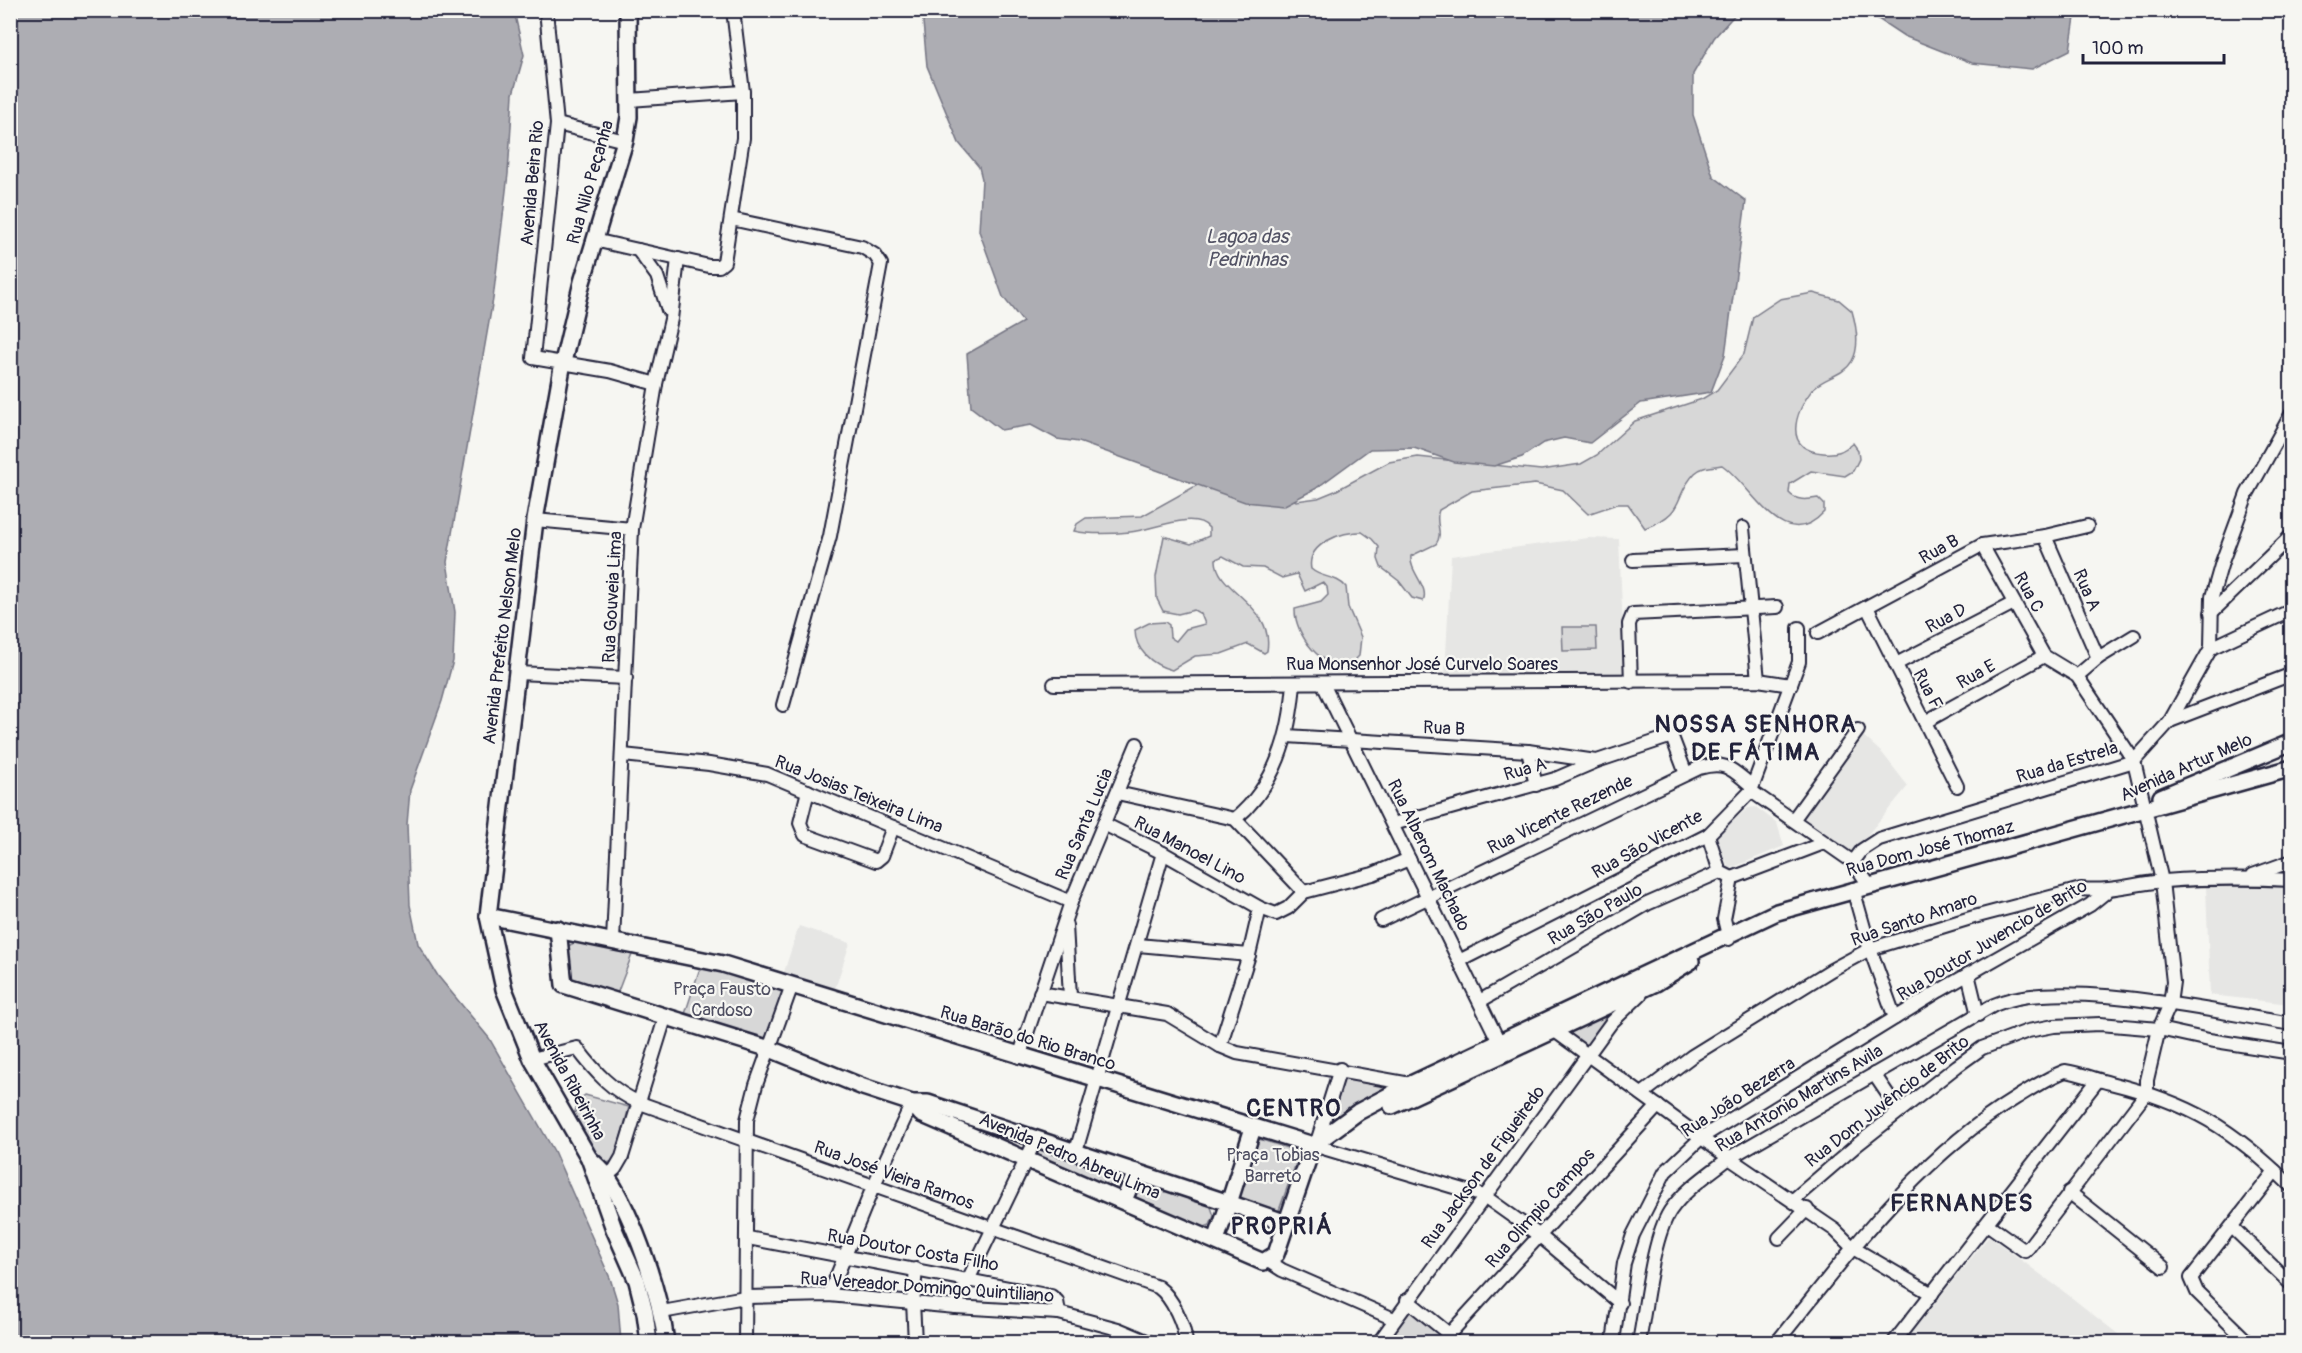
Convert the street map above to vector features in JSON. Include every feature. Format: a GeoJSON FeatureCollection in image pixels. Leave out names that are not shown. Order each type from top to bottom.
{"type":"FeatureCollection","features":[{"type":"Feature","properties":{"kind":"main road","name":"Rua Nilo Peçanha"},"geometry":{"type":"LineString","coordinates":[[563,362],[594,240],[625,141],[629,100],[628,10]]}},
{"type":"Feature","properties":{"kind":"main road","name":"Avenida Prefeito Nelson Melo"},"geometry":{"type":"LineString","coordinates":[[488,916],[535,520],[563,362]]}},
{"type":"Feature","properties":{"kind":"main road","name":"Avenida Artur Melo"},"geometry":{"type":"LineString","coordinates":[[2145,808],[2292,742]]}},
{"type":"Feature","properties":{"kind":"main road","name":"Avenida Artur Melo"},"geometry":{"type":"LineString","coordinates":[[2120,816],[2292,768]]}},
{"type":"Feature","properties":{"kind":"main road","name":"Rua Dom José Thomaz"},"geometry":{"type":"LineString","coordinates":[[1728,936],[1753,922],[1853,889],[2120,816]]}},
{"type":"Feature","properties":{"kind":"main road"},"geometry":{"type":"LineString","coordinates":[[488,916],[558,928],[723,964],[792,985]]}},
{"type":"Feature","properties":{"kind":"main road","name":"Avenida Ribeirinha"},"geometry":{"type":"LineString","coordinates":[[488,916],[504,989],[532,1059],[602,1180]]}},
{"type":"Feature","properties":{"kind":"main road"},"geometry":{"type":"LineString","coordinates":[[558,928],[564,985],[770,1049]]}},
{"type":"Feature","properties":{"kind":"main road"},"geometry":{"type":"LineString","coordinates":[[1613,996],[1656,982],[1728,936]]}},
{"type":"Feature","properties":{"kind":"main road"},"geometry":{"type":"LineString","coordinates":[[1268,1261],[1276,1254],[1315,1144],[1358,1112],[1419,1087],[1613,996],[1728,936]]}},
{"type":"Feature","properties":{"kind":"main road","name":"Rua Barão do Rio Branco"},"geometry":{"type":"LineString","coordinates":[[792,985],[1253,1128]]}},
{"type":"Feature","properties":{"kind":"main road"},"geometry":{"type":"LineString","coordinates":[[1419,1087],[1499,1042],[1548,1026]]}},
{"type":"Feature","properties":{"kind":"main road","name":"Avenida Pedro Abreu Lima"},"geometry":{"type":"LineString","coordinates":[[770,1049],[912,1103],[928,1103],[1287,1222]]}},
{"type":"Feature","properties":{"kind":"main road","name":"Avenida Pedro Abreu Lima"},"geometry":{"type":"LineString","coordinates":[[912,1103],[921,1114],[1216,1240],[1257,1261],[1268,1261]]}},
{"type":"Feature","properties":{"kind":"main road"},"geometry":{"type":"LineString","coordinates":[[1216,1240],[1253,1128],[1315,1144]]}},
{"type":"Feature","properties":{"kind":"main road"},"geometry":{"type":"LineString","coordinates":[[1124,1200],[1136,1172]]}},
{"type":"Feature","properties":{"kind":"main road"},"geometry":{"type":"LineString","coordinates":[[602,1180],[640,1247],[662,1312],[666,1342]]}},
{"type":"Feature","properties":{"kind":"main road"},"geometry":{"type":"LineString","coordinates":[[602,1180],[637,1281],[649,1342]]}},
{"type":"Feature","properties":{"kind":"street","name":"Avenida Beira Rio"},"geometry":{"type":"LineString","coordinates":[[546,10],[557,124],[533,358],[563,362]]}},
{"type":"Feature","properties":{"kind":"street"},"geometry":{"type":"LineString","coordinates":[[594,240],[714,267],[724,261],[742,138],[743,92],[733,10]]}},
{"type":"Feature","properties":{"kind":"street"},"geometry":{"type":"LineString","coordinates":[[629,100],[743,92]]}},
{"type":"Feature","properties":{"kind":"street"},"geometry":{"type":"LineString","coordinates":[[557,124],[625,141]]}},
{"type":"Feature","properties":{"kind":"street"},"geometry":{"type":"LineString","coordinates":[[731,219],[862,247],[875,255],[881,264],[830,536],[783,705]]}},
{"type":"Feature","properties":{"kind":"street"},"geometry":{"type":"LineString","coordinates":[[638,250],[657,276],[665,293],[670,320]]}},
{"type":"Feature","properties":{"kind":"street","name":"Rua Gouveia Lima"},"geometry":{"type":"LineString","coordinates":[[613,941],[632,529],[656,384],[670,320],[678,259]]}},
{"type":"Feature","properties":{"kind":"street"},"geometry":{"type":"LineString","coordinates":[[563,362],[656,384]]}},
{"type":"Feature","properties":{"kind":"street","name":"Rua da Estrela"},"geometry":{"type":"LineString","coordinates":[[1853,862],[1862,850],[1879,839],[2134,761],[2170,720],[2211,648],[2214,585],[2247,494],[2292,413]]}},
{"type":"Feature","properties":{"kind":"street"},"geometry":{"type":"LineString","coordinates":[[535,520],[632,529]]}},
{"type":"Feature","properties":{"kind":"street","name":"Rua B"},"geometry":{"type":"LineString","coordinates":[[1818,633],[1868,609],[1982,545],[2045,536],[2087,526]]}},
{"type":"Feature","properties":{"kind":"street"},"geometry":{"type":"LineString","coordinates":[[1743,528],[1753,609],[1758,680]]}},
{"type":"Feature","properties":{"kind":"street","name":"Rua A"},"geometry":{"type":"LineString","coordinates":[[2045,536],[2098,658]]}},
{"type":"Feature","properties":{"kind":"street"},"geometry":{"type":"LineString","coordinates":[[2211,613],[2292,536]]}},
{"type":"Feature","properties":{"kind":"street","name":"Rua C"},"geometry":{"type":"LineString","coordinates":[[1982,545],[2044,656]]}},
{"type":"Feature","properties":{"kind":"street"},"geometry":{"type":"LineString","coordinates":[[1633,560],[1745,555]]}},
{"type":"Feature","properties":{"kind":"street","name":"Rua D"},"geometry":{"type":"LineString","coordinates":[[1896,664],[2014,603]]}},
{"type":"Feature","properties":{"kind":"street"},"geometry":{"type":"LineString","coordinates":[[1631,681],[1629,624],[1631,615],[1777,608]]}},
{"type":"Feature","properties":{"kind":"street","name":"Rua F"},"geometry":{"type":"LineString","coordinates":[[1868,609],[1957,786]]}},
{"type":"Feature","properties":{"kind":"street"},"geometry":{"type":"LineString","coordinates":[[2211,648],[2292,610]]}},
{"type":"Feature","properties":{"kind":"street","name":"Rua São Vicente"},"geometry":{"type":"LineString","coordinates":[[1461,960],[1708,835],[1751,788],[1799,662],[1799,628]]}},
{"type":"Feature","properties":{"kind":"street"},"geometry":{"type":"LineString","coordinates":[[2077,676],[2098,658],[2134,636]]}},
{"type":"Feature","properties":{"kind":"street"},"geometry":{"type":"LineString","coordinates":[[1987,1224],[2025,1251],[2147,1092],[2147,1080],[2159,1029],[2170,1004],[2173,982],[2162,881],[2134,761],[2077,676],[2044,656]]}},
{"type":"Feature","properties":{"kind":"street","name":"Rua E"},"geometry":{"type":"LineString","coordinates":[[1925,723],[2044,656]]}},
{"type":"Feature","properties":{"kind":"street"},"geometry":{"type":"LineString","coordinates":[[517,673],[626,678]]}},
{"type":"Feature","properties":{"kind":"street"},"geometry":{"type":"LineString","coordinates":[[2170,720],[2292,674]]}},
{"type":"Feature","properties":{"kind":"street","name":"Rua Monsenhor José Curvelo Soares"},"geometry":{"type":"LineString","coordinates":[[1053,684],[1758,680],[1791,685]]}},
{"type":"Feature","properties":{"kind":"street"},"geometry":{"type":"LineString","coordinates":[[1235,819],[1248,809],[1266,785],[1287,736],[1294,683]]}},
{"type":"Feature","properties":{"kind":"street","name":"Rua Alberom Machado"},"geometry":{"type":"LineString","coordinates":[[1323,684],[1461,960],[1499,1042]]}},
{"type":"Feature","properties":{"kind":"street"},"geometry":{"type":"LineString","coordinates":[[1792,820],[1858,730]]}},
{"type":"Feature","properties":{"kind":"street","name":"Rua B"},"geometry":{"type":"LineString","coordinates":[[1287,736],[1527,751],[1598,761]]}},
{"type":"Feature","properties":{"kind":"street","name":"Rua A"},"geometry":{"type":"LineString","coordinates":[[1393,824],[1536,785],[1669,737],[1674,740],[1686,774]]}},
{"type":"Feature","properties":{"kind":"street","name":"Rua Santa Lucia"},"geometry":{"type":"LineString","coordinates":[[1019,1057],[1071,902],[1137,744]]}},
{"type":"Feature","properties":{"kind":"street"},"geometry":{"type":"LineString","coordinates":[[1527,751],[1536,785]]}},
{"type":"Feature","properties":{"kind":"street","name":"Rua Josias Teixeira Lima"},"geometry":{"type":"LineString","coordinates":[[623,755],[709,764],[767,774],[1071,902]]}},
{"type":"Feature","properties":{"kind":"street","name":"Rua Vicente Rezende"},"geometry":{"type":"LineString","coordinates":[[1381,920],[1686,774],[1720,764],[1751,788]]}},
{"type":"Feature","properties":{"kind":"street"},"geometry":{"type":"LineString","coordinates":[[1751,788],[1792,820],[1853,862],[1869,885]]}},
{"type":"Feature","properties":{"kind":"street"},"geometry":{"type":"LineString","coordinates":[[808,791],[800,823],[802,832],[873,861],[879,859],[893,827]]}},
{"type":"Feature","properties":{"kind":"street"},"geometry":{"type":"LineString","coordinates":[[1117,793],[1235,819],[1304,892]]}},
{"type":"Feature","properties":{"kind":"street","name":"Rua Manoel Lino"},"geometry":{"type":"LineString","coordinates":[[1104,824],[1260,908]]}},
{"type":"Feature","properties":{"kind":"street"},"geometry":{"type":"LineString","coordinates":[[1708,835],[1720,872],[1732,878],[1824,843]]}},
{"type":"Feature","properties":{"kind":"street"},"geometry":{"type":"LineString","coordinates":[[1076,1151],[1163,854]]}},
{"type":"Feature","properties":{"kind":"street"},"geometry":{"type":"LineString","coordinates":[[1220,1046],[1249,955],[1260,908],[1280,914],[1304,892],[1373,874],[1409,859]]}},
{"type":"Feature","properties":{"kind":"street"},"geometry":{"type":"LineString","coordinates":[[2246,878],[2292,861]]}},
{"type":"Feature","properties":{"kind":"street","name":"Rua São Paulo"},"geometry":{"type":"LineString","coordinates":[[1480,1001],[1647,904],[1720,872]]}},
{"type":"Feature","properties":{"kind":"street"},"geometry":{"type":"LineString","coordinates":[[1728,936],[1725,913],[1732,878]]}},
{"type":"Feature","properties":{"kind":"street"},"geometry":{"type":"LineString","coordinates":[[2246,878],[2292,880]]}},
{"type":"Feature","properties":{"kind":"street","name":"Rua Santo Amaro"},"geometry":{"type":"LineString","coordinates":[[1642,1094],[1692,1056],[1831,970],[1870,949],[1974,916],[2081,889],[2106,892],[2162,881],[2246,878]]}},
{"type":"Feature","properties":{"kind":"street"},"geometry":{"type":"LineString","coordinates":[[1853,889],[1870,949],[1895,1018]]}},
{"type":"Feature","properties":{"kind":"street","name":"Rua Doutor Juvencio de Brito"},"geometry":{"type":"LineString","coordinates":[[1895,1018],[2090,905],[2106,892]]}},
{"type":"Feature","properties":{"kind":"street"},"geometry":{"type":"LineString","coordinates":[[1065,918],[1070,997]]}},
{"type":"Feature","properties":{"kind":"street"},"geometry":{"type":"LineString","coordinates":[[1138,945],[1249,955]]}},
{"type":"Feature","properties":{"kind":"street"},"geometry":{"type":"LineString","coordinates":[[1968,974],[1978,1015]]}},
{"type":"Feature","properties":{"kind":"street","name":"Rua Jackson de Figueiredo"},"geometry":{"type":"LineString","coordinates":[[1379,1342],[1407,1300],[1625,1007],[1656,982]]}},
{"type":"Feature","properties":{"kind":"street"},"geometry":{"type":"LineString","coordinates":[[745,1342],[749,1106],[792,985]]}},
{"type":"Feature","properties":{"kind":"street"},"geometry":{"type":"LineString","coordinates":[[1040,993],[1167,1014],[1220,1046],[1252,1057],[1340,1070],[1419,1087]]}},
{"type":"Feature","properties":{"kind":"street","name":"Rua Antonio Martins Avila"},"geometry":{"type":"LineString","coordinates":[[1639,1342],[1657,1249],[1670,1211],[1694,1186],[1729,1158],[2010,997],[2089,995],[2170,1004],[2292,1024]]}},
{"type":"Feature","properties":{"kind":"street"},"geometry":{"type":"LineString","coordinates":[[602,1180],[622,1157],[665,1018]]}},
{"type":"Feature","properties":{"kind":"street","name":"Rua João Bezerra"},"geometry":{"type":"LineString","coordinates":[[1613,1342],[1624,1263],[1645,1207],[1665,1172],[1702,1137],[1895,1018]]}},
{"type":"Feature","properties":{"kind":"street","name":"Rua Dom Juvêncio de Brito"},"geometry":{"type":"LineString","coordinates":[[1793,1200],[1899,1111],[1982,1048],[2028,1031],[2054,1026],[2100,1024],[2159,1029],[2292,1053]]}},
{"type":"Feature","properties":{"kind":"street"},"geometry":{"type":"LineString","coordinates":[[1548,1026],[1729,1158],[1807,1209],[1835,1230],[1852,1248],[1932,1294]]}},
{"type":"Feature","properties":{"kind":"street","name":"Rua José Vieira Ramos"},"geometry":{"type":"LineString","coordinates":[[532,1059],[577,1048],[600,1077],[621,1094],[640,1103],[1158,1287],[1164,1292],[1179,1318],[1186,1342]]}},
{"type":"Feature","properties":{"kind":"street"},"geometry":{"type":"LineString","coordinates":[[1340,1070],[1315,1144],[1484,1196],[1540,1236],[1620,1303]]}},
{"type":"Feature","properties":{"kind":"street"},"geometry":{"type":"LineString","coordinates":[[1777,1342],[1852,1248],[1908,1186],[1958,1140],[2000,1108],[2065,1071],[2147,1092],[2186,1106],[2235,1135],[2292,1187]]}},
{"type":"Feature","properties":{"kind":"street"},"geometry":{"type":"LineString","coordinates":[[1874,1074],[1899,1111]]}},
{"type":"Feature","properties":{"kind":"street"},"geometry":{"type":"LineString","coordinates":[[1894,1342],[2098,1080]]}},
{"type":"Feature","properties":{"kind":"street"},"geometry":{"type":"LineString","coordinates":[[829,1295],[847,1257],[873,1186],[912,1103]]}},
{"type":"Feature","properties":{"kind":"street","name":"Rua Olimpio Campos"},"geometry":{"type":"LineString","coordinates":[[1445,1338],[1658,1106]]}},
{"type":"Feature","properties":{"kind":"street"},"geometry":{"type":"LineString","coordinates":[[955,1307],[1036,1138]]}},
{"type":"Feature","properties":{"kind":"street"},"geometry":{"type":"LineString","coordinates":[[2247,1342],[2197,1292],[2191,1281],[2194,1272],[2275,1171]]}},
{"type":"Feature","properties":{"kind":"street"},"geometry":{"type":"LineString","coordinates":[[2069,1192],[2163,1267]]}},
{"type":"Feature","properties":{"kind":"street"},"geometry":{"type":"LineString","coordinates":[[1779,1238],[1807,1209]]}},
{"type":"Feature","properties":{"kind":"street"},"geometry":{"type":"LineString","coordinates":[[2232,1227],[2292,1285]]}},
{"type":"Feature","properties":{"kind":"street","name":"Rua Doutor Costa Filho"},"geometry":{"type":"LineString","coordinates":[[748,1238],[1051,1296],[1057,1301],[1059,1313]]}},
{"type":"Feature","properties":{"kind":"street"},"geometry":{"type":"LineString","coordinates":[[1268,1261],[1282,1270],[1394,1319]]}},
{"type":"Feature","properties":{"kind":"street"},"geometry":{"type":"LineString","coordinates":[[915,1342],[913,1302],[916,1269]]}},
{"type":"Feature","properties":{"kind":"street","name":"Rua Vereador Domingo Quintiliano"},"geometry":{"type":"LineString","coordinates":[[662,1312],[745,1297],[829,1295],[955,1307],[1059,1313],[1137,1335],[1149,1342]]}},
{"type":"Feature","properties":{"kind":"street"},"geometry":{"type":"LineString","coordinates":[[1407,1300],[1445,1338]]}},
{"type":"Feature","properties":{"kind":"shaded area"},"geometry":{"type":"Polygon","coordinates":[[[1588,538],[1619,539],[1625,676],[1445,674],[1451,556],[1588,538]]]}},
{"type":"Feature","properties":{"kind":"shaded area"},"geometry":{"type":"Polygon","coordinates":[[[1858,731],[1883,754],[1908,786],[1851,855],[1804,819],[1858,731]]]}},
{"type":"Feature","properties":{"kind":"shaded area"},"geometry":{"type":"Polygon","coordinates":[[[1756,807],[1777,823],[1784,846],[1729,869],[1716,836],[1748,808],[1756,807]]]}},
{"type":"Feature","properties":{"kind":"shaded area"},"geometry":{"type":"Polygon","coordinates":[[[2206,887],[2291,887],[2290,1004],[2210,995],[2206,887]]]}},
{"type":"Feature","properties":{"kind":"shaded area"},"geometry":{"type":"Polygon","coordinates":[[[799,926],[850,943],[835,989],[784,972],[799,926]]]}},
{"type":"Feature","properties":{"kind":"shaded area"},"geometry":{"type":"Polygon","coordinates":[[[1989,1236],[2067,1294],[2128,1342],[1904,1342],[1989,1236]]]}},
{"type":"Feature","properties":{"kind":"green space"},"geometry":{"type":"Polygon","coordinates":[[[1813,293],[1839,300],[1852,311],[1857,343],[1852,361],[1848,366],[1821,382],[1806,399],[1797,419],[1797,438],[1810,450],[1823,453],[1839,452],[1853,443],[1858,450],[1859,459],[1853,471],[1845,476],[1811,471],[1790,484],[1789,493],[1798,499],[1818,498],[1824,504],[1824,512],[1809,524],[1795,527],[1782,522],[1769,513],[1722,465],[1704,468],[1695,473],[1674,510],[1659,522],[1645,528],[1628,504],[1617,504],[1588,514],[1563,490],[1535,484],[1472,491],[1439,510],[1439,536],[1436,544],[1411,556],[1413,568],[1424,590],[1423,601],[1412,598],[1399,581],[1381,567],[1378,559],[1379,547],[1362,532],[1336,537],[1320,546],[1314,553],[1311,569],[1346,587],[1348,607],[1361,637],[1359,656],[1351,664],[1330,663],[1321,657],[1312,649],[1299,629],[1295,609],[1321,602],[1328,595],[1327,587],[1323,582],[1305,591],[1297,574],[1282,578],[1263,568],[1243,567],[1223,556],[1216,559],[1218,570],[1262,621],[1267,635],[1267,651],[1264,653],[1248,644],[1221,654],[1195,656],[1172,670],[1146,656],[1138,644],[1135,630],[1149,623],[1165,622],[1169,625],[1170,637],[1176,641],[1186,629],[1205,624],[1201,614],[1194,610],[1178,614],[1163,611],[1157,599],[1156,577],[1164,536],[1191,544],[1209,536],[1209,528],[1193,520],[1171,522],[1123,533],[1095,534],[1074,531],[1077,524],[1086,518],[1142,516],[1201,483],[1290,497],[1296,501],[1318,498],[1335,491],[1389,462],[1418,457],[1541,470],[1581,464],[1597,455],[1635,421],[1702,399],[1717,390],[1744,354],[1753,317],[1780,299],[1813,293]]]}},
{"type":"Feature","properties":{"kind":"green space"},"geometry":{"type":"Polygon","coordinates":[[[1562,627],[1596,627],[1597,650],[1563,651],[1562,627]]]}},
{"type":"Feature","properties":{"kind":"green space"},"geometry":{"type":"Polygon","coordinates":[[[580,940],[633,952],[617,994],[574,981],[571,976],[568,946],[580,940]]]}},
{"type":"Feature","properties":{"kind":"green space","name":"Praça Fausto Cardoso"},"geometry":{"type":"Polygon","coordinates":[[[707,967],[785,990],[765,1039],[689,1018],[685,1014],[699,971],[707,967]]]}},
{"type":"Feature","properties":{"kind":"green space"},"geometry":{"type":"Polygon","coordinates":[[[1610,1007],[1616,1011],[1588,1049],[1560,1030],[1610,1007]]]}},
{"type":"Feature","properties":{"kind":"green space"},"geometry":{"type":"Polygon","coordinates":[[[1343,1077],[1399,1084],[1329,1126],[1343,1077]]]}},
{"type":"Feature","properties":{"kind":"green space"},"geometry":{"type":"Polygon","coordinates":[[[585,1095],[629,1107],[615,1160],[605,1164],[596,1160],[573,1117],[579,1100],[585,1095]]]}},
{"type":"Feature","properties":{"kind":"green space","name":"Praça Tobias Barreto"},"geometry":{"type":"Polygon","coordinates":[[[1259,1139],[1300,1152],[1278,1213],[1238,1200],[1259,1139]]]}},
{"type":"Feature","properties":{"kind":"green space"},"geometry":{"type":"Polygon","coordinates":[[[1043,1147],[1122,1175],[1122,1185],[1114,1191],[1039,1159],[1038,1152],[1043,1147]]]}},
{"type":"Feature","properties":{"kind":"green space"},"geometry":{"type":"Polygon","coordinates":[[[1145,1181],[1209,1201],[1214,1216],[1210,1225],[1202,1228],[1136,1202],[1134,1195],[1139,1184],[1145,1181]]]}},
{"type":"Feature","properties":{"kind":"green space"},"geometry":{"type":"Polygon","coordinates":[[[1411,1307],[1442,1334],[1435,1342],[1386,1342],[1411,1307]]]}},
{"type":"Feature","properties":{"kind":"water"},"geometry":{"type":"Polygon","coordinates":[[[10,11],[514,11],[524,55],[513,94],[508,174],[493,299],[447,562],[455,612],[453,661],[442,701],[410,790],[407,824],[410,905],[418,944],[438,976],[489,1038],[554,1151],[610,1278],[618,1304],[621,1342],[11,1342],[10,11]]]}},
{"type":"Feature","properties":{"kind":"water","name":"Lagoa das Pedrinhas"},"geometry":{"type":"Polygon","coordinates":[[[925,11],[1738,11],[1714,38],[1693,74],[1693,115],[1713,176],[1746,201],[1725,355],[1711,392],[1641,403],[1590,443],[1564,438],[1543,443],[1522,457],[1494,466],[1454,462],[1414,448],[1370,449],[1315,489],[1283,506],[1245,502],[1079,442],[1057,439],[1031,425],[1001,430],[971,407],[967,354],[1023,322],[1003,297],[979,231],[982,179],[979,167],[959,143],[927,66],[923,22],[925,11]]]}},
{"type":"Feature","properties":{"kind":"water"},"geometry":{"type":"Polygon","coordinates":[[[1866,11],[2076,11],[2070,50],[2032,69],[1972,63],[1904,36],[1866,11]]]}},
{"type":"Feature","properties":{"kind":"district","name":"NOSSA SENHORA DE FÁTIMA"},"geometry":{"type":"Point","coordinates":[1756,738]}},
{"type":"Feature","properties":{"kind":"district","name":"CENTRO"},"geometry":{"type":"Point","coordinates":[1294,1108]}},
{"type":"Feature","properties":{"kind":"district","name":"FERNANDES"},"geometry":{"type":"Point","coordinates":[1962,1203]}},
{"type":"Feature","properties":{"kind":"district","name":"PROPRIÁ"},"geometry":{"type":"Point","coordinates":[1282,1226]}}]}
